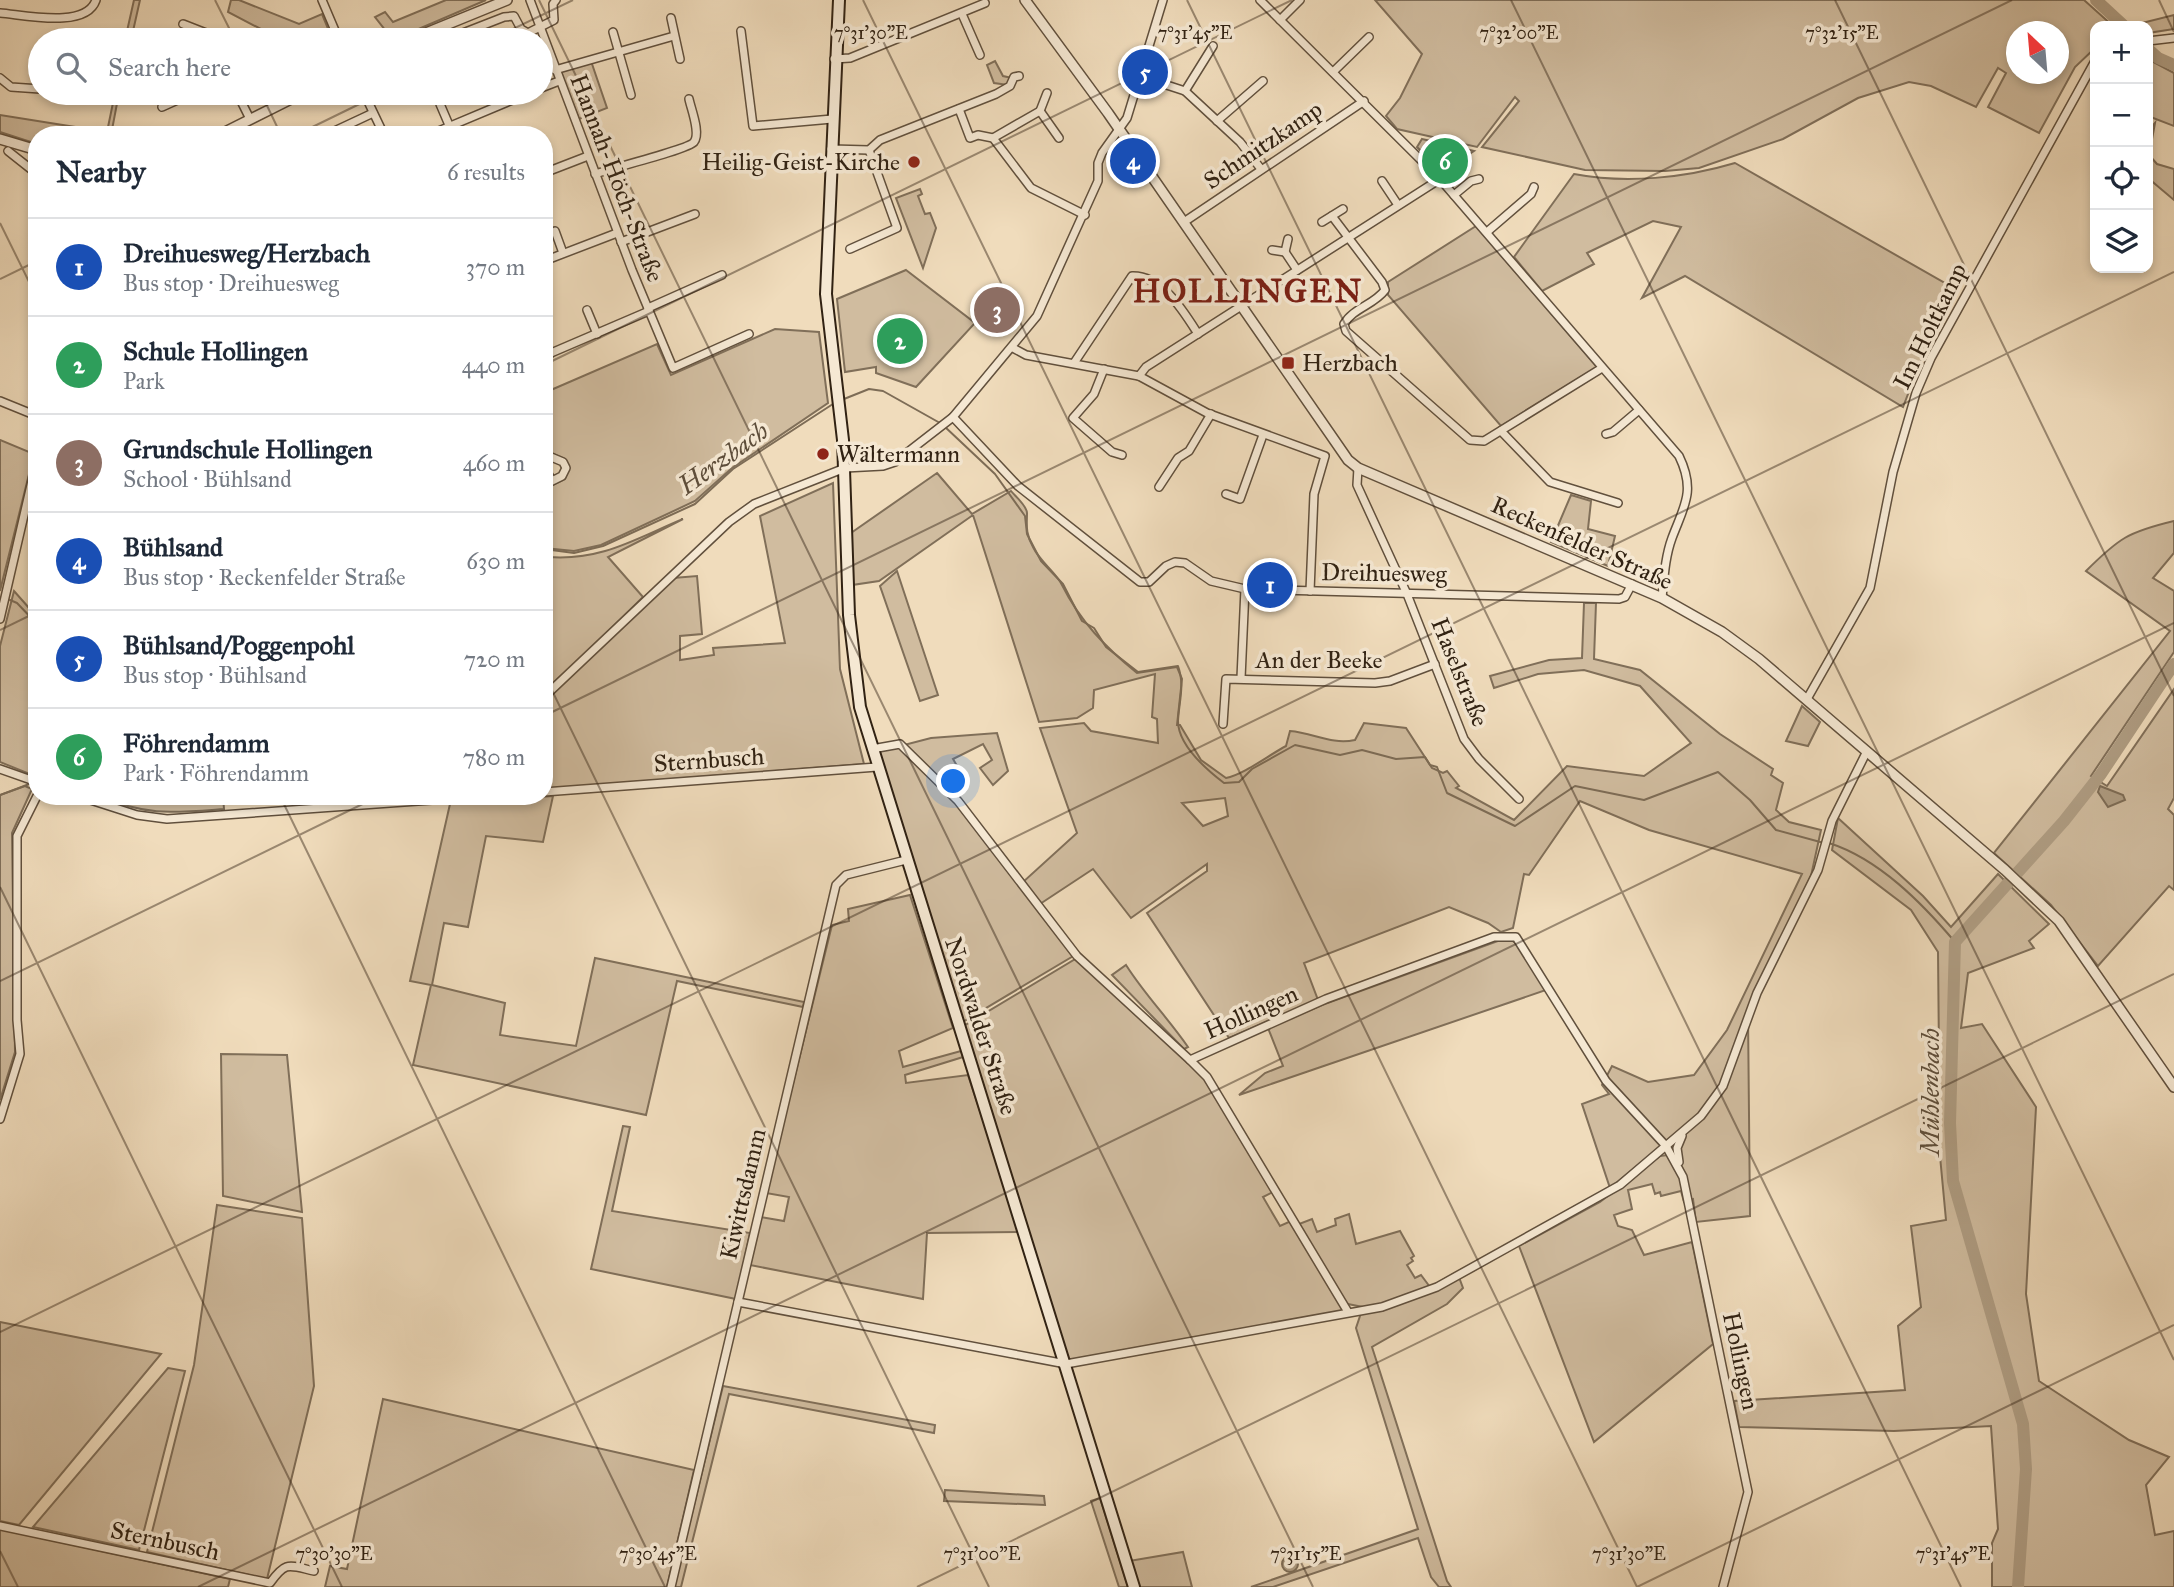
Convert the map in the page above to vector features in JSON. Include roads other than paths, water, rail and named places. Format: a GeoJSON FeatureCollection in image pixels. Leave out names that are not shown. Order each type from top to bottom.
{"type":"FeatureCollection","features":[{"type":"Feature","properties":{"kind":"main road","name":"Nordwalder Straße"},"geometry":{"type":"LineString","coordinates":[[839,0],[834,59],[827,294],[845,468],[853,664],[877,767],[1134,1587]]}},
{"type":"Feature","properties":{"kind":"street"},"geometry":{"type":"LineString","coordinates":[[0,13],[73,18],[85,14],[96,0]]}},
{"type":"Feature","properties":{"kind":"street"},"geometry":{"type":"LineString","coordinates":[[322,0],[334,28]]}},
{"type":"Feature","properties":{"kind":"street"},"geometry":{"type":"LineString","coordinates":[[438,28],[507,0]]}},
{"type":"Feature","properties":{"kind":"street","name":"Hannah-Höch-Straße"},"geometry":{"type":"LineString","coordinates":[[530,0],[540,28]]}},
{"type":"Feature","properties":{"kind":"street"},"geometry":{"type":"LineString","coordinates":[[540,28],[554,20],[553,4],[556,0]]}},
{"type":"Feature","properties":{"kind":"street","name":"Reckenfelder Straße"},"geometry":{"type":"LineString","coordinates":[[1025,0],[1184,222],[1337,448],[1358,468],[1632,584],[1722,632],[1807,699],[2021,884],[2073,939],[2174,1087]]}},
{"type":"Feature","properties":{"kind":"street"},"geometry":{"type":"LineString","coordinates":[[553,688],[729,522],[754,504],[845,468],[883,466],[895,462],[949,420],[1013,348],[1044,305],[1098,181],[1098,163],[1102,153],[1127,118],[1163,0]]}},
{"type":"Feature","properties":{"kind":"street"},"geometry":{"type":"LineString","coordinates":[[1260,0],[1440,179],[1679,456],[1687,477],[1688,499],[1668,553],[1662,598]]}},
{"type":"Feature","properties":{"kind":"street"},"geometry":{"type":"LineString","coordinates":[[1280,20],[1300,0]]}},
{"type":"Feature","properties":{"kind":"street"},"geometry":{"type":"LineString","coordinates":[[834,59],[850,58],[985,3]]}},
{"type":"Feature","properties":{"kind":"street"},"geometry":{"type":"LineString","coordinates":[[962,14],[980,55]]}},
{"type":"Feature","properties":{"kind":"street"},"geometry":{"type":"LineString","coordinates":[[474,28],[504,16],[514,16],[520,28]]}},
{"type":"Feature","properties":{"kind":"street"},"geometry":{"type":"LineString","coordinates":[[671,18],[681,59]]}},
{"type":"Feature","properties":{"kind":"street"},"geometry":{"type":"LineString","coordinates":[[183,24],[193,28]]}},
{"type":"Feature","properties":{"kind":"street"},"geometry":{"type":"LineString","coordinates":[[741,31],[753,126],[832,119]]}},
{"type":"Feature","properties":{"kind":"street"},"geometry":{"type":"LineString","coordinates":[[613,32],[631,95]]}},
{"type":"Feature","properties":{"kind":"street"},"geometry":{"type":"LineString","coordinates":[[555,70],[674,36]]}},
{"type":"Feature","properties":{"kind":"street"},"geometry":{"type":"LineString","coordinates":[[1333,72],[1369,37]]}},
{"type":"Feature","properties":{"kind":"street"},"geometry":{"type":"LineString","coordinates":[[2153,40],[2174,37]]}},
{"type":"Feature","properties":{"kind":"street"},"geometry":{"type":"LineString","coordinates":[[1185,91],[1213,46]]}},
{"type":"Feature","properties":{"kind":"street","name":"Hannah-Höch-Straße"},"geometry":{"type":"LineString","coordinates":[[553,64],[617,233],[673,368],[749,334]]}},
{"type":"Feature","properties":{"kind":"street","name":"Im Holtkamp"},"geometry":{"type":"LineString","coordinates":[[1807,699],[1870,588],[1904,432],[1931,358],[2090,70]]}},
{"type":"Feature","properties":{"kind":"street"},"geometry":{"type":"LineString","coordinates":[[831,149],[869,150],[880,140],[996,94],[1019,76]]}},
{"type":"Feature","properties":{"kind":"street"},"geometry":{"type":"LineString","coordinates":[[1139,76],[1185,91],[1249,151],[1261,169]]}},
{"type":"Feature","properties":{"kind":"street"},"geometry":{"type":"LineString","coordinates":[[0,78],[11,88],[28,89]]}},
{"type":"Feature","properties":{"kind":"street"},"geometry":{"type":"LineString","coordinates":[[553,83],[559,81]]}},
{"type":"Feature","properties":{"kind":"street"},"geometry":{"type":"LineString","coordinates":[[1217,121],[1263,81]]}},
{"type":"Feature","properties":{"kind":"street"},"geometry":{"type":"LineString","coordinates":[[993,138],[1040,110],[1047,93]]}},
{"type":"Feature","properties":{"kind":"street"},"geometry":{"type":"LineString","coordinates":[[595,174],[684,149],[694,142],[696,135],[689,99]]}},
{"type":"Feature","properties":{"kind":"street","name":"Schmitzkamp"},"geometry":{"type":"LineString","coordinates":[[1184,222],[1364,101]]}},
{"type":"Feature","properties":{"kind":"street"},"geometry":{"type":"LineString","coordinates":[[162,107],[166,105]]}},
{"type":"Feature","properties":{"kind":"street"},"geometry":{"type":"LineString","coordinates":[[243,105],[250,119]]}},
{"type":"Feature","properties":{"kind":"street"},"geometry":{"type":"LineString","coordinates":[[236,126],[279,105]]}},
{"type":"Feature","properties":{"kind":"street"},"geometry":{"type":"LineString","coordinates":[[369,105],[380,126]]}},
{"type":"Feature","properties":{"kind":"street"},"geometry":{"type":"LineString","coordinates":[[440,105],[449,125],[497,105]]}},
{"type":"Feature","properties":{"kind":"street"},"geometry":{"type":"LineString","coordinates":[[959,109],[970,138],[978,135],[993,138],[1031,188],[1085,215]]}},
{"type":"Feature","properties":{"kind":"street"},"geometry":{"type":"LineString","coordinates":[[1040,110],[1059,138]]}},
{"type":"Feature","properties":{"kind":"street"},"geometry":{"type":"LineString","coordinates":[[345,126],[373,113]]}},
{"type":"Feature","properties":{"kind":"street"},"geometry":{"type":"LineString","coordinates":[[0,139],[28,147]]}},
{"type":"Feature","properties":{"kind":"street"},"geometry":{"type":"LineString","coordinates":[[8,150],[28,167]]}},
{"type":"Feature","properties":{"kind":"street"},"geometry":{"type":"LineString","coordinates":[[850,249],[897,228],[869,150]]}},
{"type":"Feature","properties":{"kind":"street"},"geometry":{"type":"LineString","coordinates":[[553,170],[588,156]]}},
{"type":"Feature","properties":{"kind":"street"},"geometry":{"type":"LineString","coordinates":[[1139,376],[1146,367],[1440,179]]}},
{"type":"Feature","properties":{"kind":"street"},"geometry":{"type":"LineString","coordinates":[[1454,195],[1471,181],[1479,180]]}},
{"type":"Feature","properties":{"kind":"street"},"geometry":{"type":"LineString","coordinates":[[1382,181],[1398,205]]}},
{"type":"Feature","properties":{"kind":"street"},"geometry":{"type":"LineString","coordinates":[[1487,232],[1531,194],[1534,187]]}},
{"type":"Feature","properties":{"kind":"street"},"geometry":{"type":"LineString","coordinates":[[1322,222],[1343,209]]}},
{"type":"Feature","properties":{"kind":"street"},"geometry":{"type":"LineString","coordinates":[[621,242],[695,214]]}},
{"type":"Feature","properties":{"kind":"street"},"geometry":{"type":"LineString","coordinates":[[1332,216],[1382,282],[1385,290],[1380,297],[1348,317],[1344,324],[1346,331],[1470,440],[1484,442],[1602,368]]}},
{"type":"Feature","properties":{"kind":"street"},"geometry":{"type":"LineString","coordinates":[[555,231],[563,253]]}},
{"type":"Feature","properties":{"kind":"street"},"geometry":{"type":"LineString","coordinates":[[553,257],[617,233]]}},
{"type":"Feature","properties":{"kind":"street"},"geometry":{"type":"LineString","coordinates":[[1284,252],[1289,239]]}},
{"type":"Feature","properties":{"kind":"street"},"geometry":{"type":"LineString","coordinates":[[1272,250],[1284,252],[1297,270]]}},
{"type":"Feature","properties":{"kind":"street"},"geometry":{"type":"LineString","coordinates":[[553,352],[722,275]]}},
{"type":"Feature","properties":{"kind":"street"},"geometry":{"type":"LineString","coordinates":[[1074,363],[1132,276],[1140,276],[1170,296],[1198,334]]}},
{"type":"Feature","properties":{"kind":"street"},"geometry":{"type":"LineString","coordinates":[[587,310],[597,334]]}},
{"type":"Feature","properties":{"kind":"street"},"geometry":{"type":"LineString","coordinates":[[1013,348],[1026,355],[1139,376],[1211,414],[1325,456],[1314,494],[1310,591]]}},
{"type":"Feature","properties":{"kind":"street"},"geometry":{"type":"LineString","coordinates":[[1104,369],[1094,394],[1073,418],[1112,452],[1122,455]]}},
{"type":"Feature","properties":{"kind":"street"},"geometry":{"type":"LineString","coordinates":[[0,401],[28,412]]}},
{"type":"Feature","properties":{"kind":"street"},"geometry":{"type":"LineString","coordinates":[[1606,434],[1614,432],[1639,410]]}},
{"type":"Feature","properties":{"kind":"street"},"geometry":{"type":"LineString","coordinates":[[1159,487],[1178,458],[1189,451],[1211,414]]}},
{"type":"Feature","properties":{"kind":"street","name":"Dreihuesweg"},"geometry":{"type":"LineString","coordinates":[[949,420],[1018,486],[1140,582],[1149,582],[1166,566],[1175,562],[1185,563],[1211,582],[1245,589],[1619,599],[1625,597],[1632,584]]}},
{"type":"Feature","properties":{"kind":"street"},"geometry":{"type":"LineString","coordinates":[[1501,431],[1550,482],[1618,503]]}},
{"type":"Feature","properties":{"kind":"street"},"geometry":{"type":"LineString","coordinates":[[1226,494],[1241,499],[1263,435]]}},
{"type":"Feature","properties":{"kind":"street"},"geometry":{"type":"LineString","coordinates":[[553,457],[563,461],[566,468],[562,476],[553,480]]}},
{"type":"Feature","properties":{"kind":"street","name":"Haselstraße"},"geometry":{"type":"LineString","coordinates":[[1358,468],[1357,485],[1407,594],[1465,739],[1479,759],[1519,799]]}},
{"type":"Feature","properties":{"kind":"street"},"geometry":{"type":"LineString","coordinates":[[0,619],[28,498]]}},
{"type":"Feature","properties":{"kind":"street","name":"An der Beeke"},"geometry":{"type":"LineString","coordinates":[[1241,678],[1245,589]]}},
{"type":"Feature","properties":{"kind":"street","name":"An der Beeke"},"geometry":{"type":"LineString","coordinates":[[1223,724],[1226,679],[1375,683],[1390,681],[1435,664]]}},
{"type":"Feature","properties":{"kind":"street","name":"Hollingen"},"geometry":{"type":"LineString","coordinates":[[872,749],[900,744],[958,801],[1077,956],[1190,1060],[1326,999],[1507,935],[1516,937],[1606,1081],[1666,1146],[1679,1166],[1748,1492],[1723,1587]]}},
{"type":"Feature","properties":{"kind":"street"},"geometry":{"type":"LineString","coordinates":[[738,1302],[1066,1364],[1401,1302],[1437,1287],[1599,1198],[1685,1131],[1712,1103],[1723,1086],[1764,975],[1818,870],[1832,821],[1867,751]]}},
{"type":"Feature","properties":{"kind":"street","name":"Sternbusch"},"geometry":{"type":"LineString","coordinates":[[553,791],[877,767]]}},
{"type":"Feature","properties":{"kind":"street"},"geometry":{"type":"LineString","coordinates":[[0,769],[28,779]]}},
{"type":"Feature","properties":{"kind":"street"},"geometry":{"type":"LineString","coordinates":[[0,1119],[20,1054],[17,1020],[17,836],[32,805]]}},
{"type":"Feature","properties":{"kind":"street"},"geometry":{"type":"LineString","coordinates":[[106,805],[137,815],[167,818],[343,805]]}},
{"type":"Feature","properties":{"kind":"street","name":"Kiwittsdamm"},"geometry":{"type":"LineString","coordinates":[[671,1587],[836,885],[846,875],[906,860]]}},
{"type":"Feature","properties":{"kind":"street"},"geometry":{"type":"LineString","coordinates":[[1190,1060],[1207,1077],[1348,1312]]}},
{"type":"Feature","properties":{"kind":"street"},"geometry":{"type":"LineString","coordinates":[[1679,1166],[1677,1148],[1685,1131]]}},
{"type":"Feature","properties":{"kind":"street","name":"Sternbusch"},"geometry":{"type":"LineString","coordinates":[[0,1525],[270,1583],[281,1568],[288,1565],[314,1571]]}},
{"type":"Feature","properties":{"kind":"waterway","name":"Mühlenbach"},"geometry":{"type":"LineString","coordinates":[[2096,0],[2119,21]]}},
{"type":"Feature","properties":{"kind":"waterway","name":"Mühlenbach"},"geometry":{"type":"LineString","coordinates":[[2153,54],[2174,65]]}},
{"type":"Feature","properties":{"kind":"waterway","name":"Herzbach"},"geometry":{"type":"LineString","coordinates":[[844,399],[869,389],[883,391],[940,423]]}},
{"type":"Feature","properties":{"kind":"waterway","name":"Herzbach"},"geometry":{"type":"LineString","coordinates":[[553,550],[574,553],[603,546],[695,504],[733,469],[836,402]]}},
{"type":"Feature","properties":{"kind":"waterway","name":"Herzbach"},"geometry":{"type":"LineString","coordinates":[[944,426],[995,474],[1025,516],[1027,534],[1041,561],[1063,584],[1082,621],[1094,628],[1106,647],[1138,672],[1178,666],[1181,686],[1179,730],[1188,748],[1224,783],[1239,782],[1252,769],[1295,745],[1340,755],[1362,750],[1396,759],[1425,757],[1430,765],[1437,767],[1447,793],[1515,826],[1575,786],[1644,800],[1718,772],[1750,800],[1776,830],[1824,843]]}},
{"type":"Feature","properties":{"kind":"waterway"},"geometry":{"type":"LineString","coordinates":[[10,600],[28,615]]}},
{"type":"Feature","properties":{"kind":"waterway","name":"Mühlenbach"},"geometry":{"type":"LineString","coordinates":[[2018,1587],[2026,1469],[2023,1424],[1953,1181],[1950,1123],[1955,942],[2064,821],[2101,774],[2174,664]]}},
{"type":"Feature","properties":{"kind":"waterway","name":"Herzbach"},"geometry":{"type":"LineString","coordinates":[[0,795],[28,784]]}},
{"type":"Feature","properties":{"kind":"waterway","name":"Herzbach"},"geometry":{"type":"LineString","coordinates":[[1829,843],[1847,850],[1882,871],[1914,898],[1955,942]]}},
{"type":"Feature","properties":{"kind":"place","name":"Bühlsand/Poggenpohl"},"geometry":{"type":"Point","coordinates":[1145,72]}},
{"type":"Feature","properties":{"kind":"place","name":"Bühlsand"},"geometry":{"type":"Point","coordinates":[1133,161]}},
{"type":"Feature","properties":{"kind":"place","name":"Föhrendamm"},"geometry":{"type":"Point","coordinates":[1445,161]}},
{"type":"Feature","properties":{"kind":"place","name":"Heilig-Geist-Kirche"},"geometry":{"type":"Point","coordinates":[914,162]}},
{"type":"Feature","properties":{"kind":"place","name":"Grundschule Hollingen"},"geometry":{"type":"Point","coordinates":[997,310]}},
{"type":"Feature","properties":{"kind":"place","name":"Schule Hollingen"},"geometry":{"type":"Point","coordinates":[900,341]}},
{"type":"Feature","properties":{"kind":"place","name":"Herzbach"},"geometry":{"type":"Point","coordinates":[1288,363]}},
{"type":"Feature","properties":{"kind":"place","name":"Wältermann"},"geometry":{"type":"Point","coordinates":[823,454]}},
{"type":"Feature","properties":{"kind":"place","name":"Dreihuesweg/Herzbach"},"geometry":{"type":"Point","coordinates":[1270,585]}},
{"type":"Feature","properties":{"kind":"district","name":"HOLLINGEN"},"geometry":{"type":"Point","coordinates":[1248,291]}}]}
